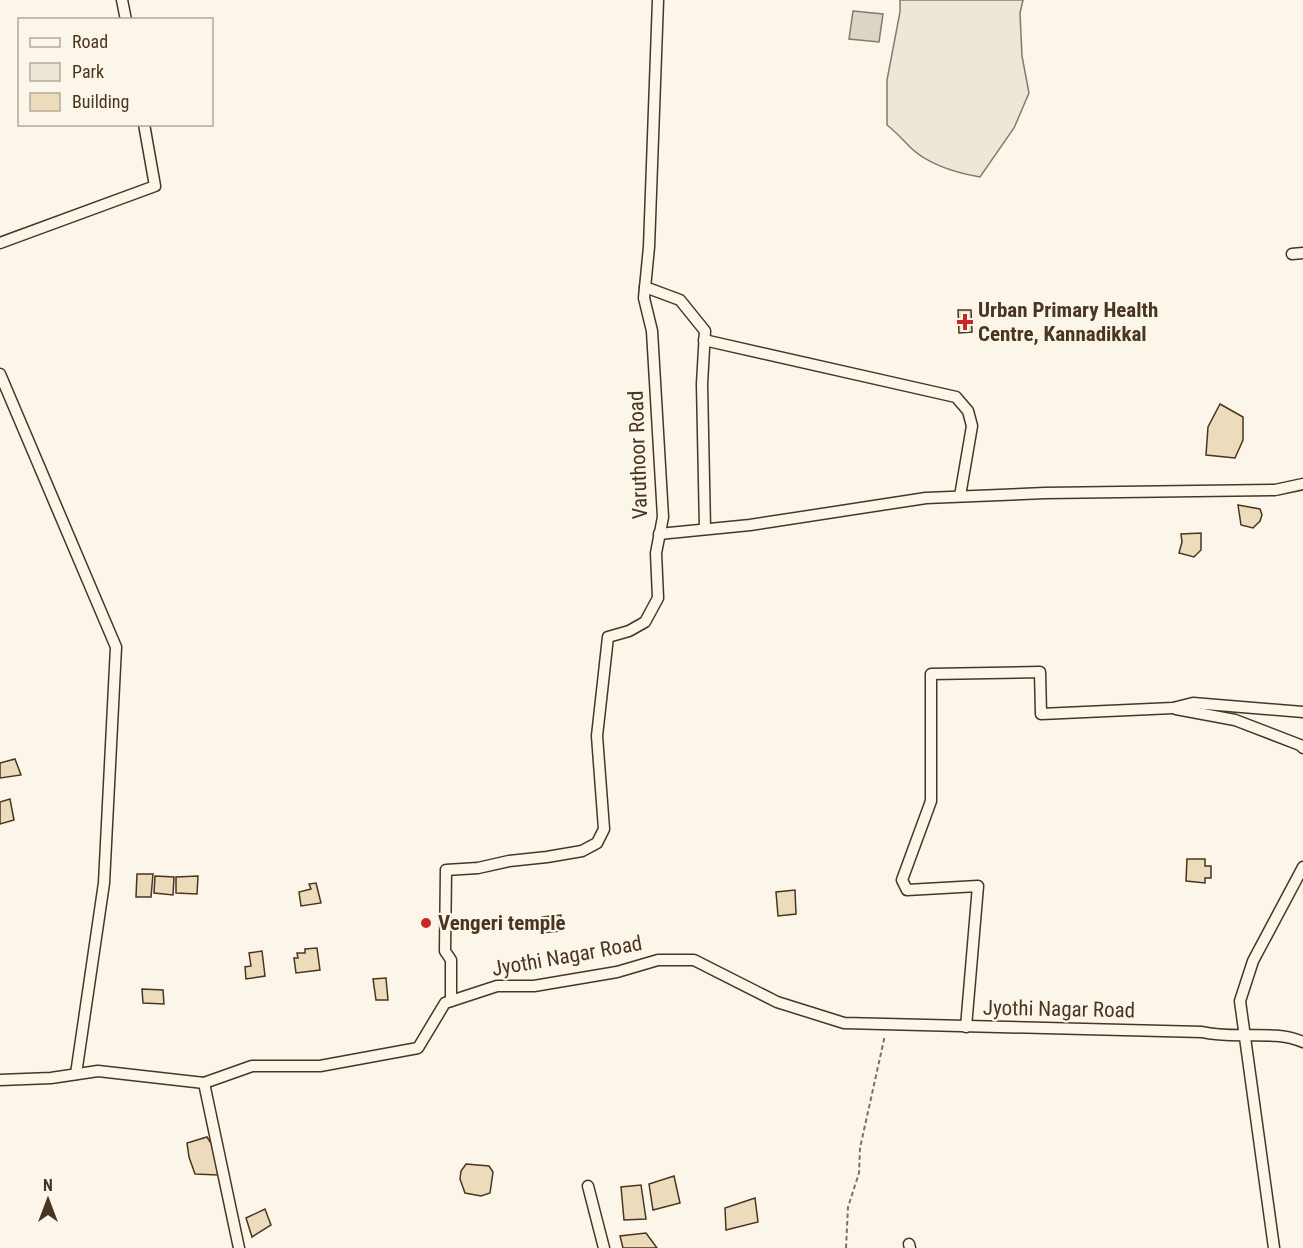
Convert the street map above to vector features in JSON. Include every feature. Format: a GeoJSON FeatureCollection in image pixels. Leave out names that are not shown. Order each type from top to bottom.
{"type":"FeatureCollection","features":[{"type":"Feature","properties":{"kind":"street"},"geometry":{"type":"LineString","coordinates":[[122,0],[126,18]]}},
{"type":"Feature","properties":{"kind":"street","name":"Varuthoor Road"},"geometry":{"type":"LineString","coordinates":[[451,1001],[451,960],[445,951],[446,870],[477,868],[582,851],[597,843],[604,829],[597,736],[608,637],[629,631],[645,622],[658,598],[656,553],[663,517],[652,331],[644,298],[650,247],[658,0]]}},
{"type":"Feature","properties":{"kind":"street"},"geometry":{"type":"LineString","coordinates":[[0,243],[155,186],[144,126]]}},
{"type":"Feature","properties":{"kind":"street"},"geometry":{"type":"LineString","coordinates":[[645,287],[680,300],[705,332],[702,384],[705,529]]}},
{"type":"Feature","properties":{"kind":"street"},"geometry":{"type":"LineString","coordinates":[[704,340],[956,398],[968,411],[972,426],[960,496]]}},
{"type":"Feature","properties":{"kind":"street"},"geometry":{"type":"LineString","coordinates":[[0,374],[116,647],[104,883],[76,1074]]}},
{"type":"Feature","properties":{"kind":"street"},"geometry":{"type":"LineString","coordinates":[[659,534],[762,523],[926,498],[1045,493],[1275,490],[1303,484]]}},
{"type":"Feature","properties":{"kind":"street"},"geometry":{"type":"LineString","coordinates":[[966,1027],[978,885],[907,890],[902,880],[931,801],[931,674],[1040,672],[1041,714],[1173,708],[1193,703],[1303,712]]}},
{"type":"Feature","properties":{"kind":"street"},"geometry":{"type":"LineString","coordinates":[[1173,708],[1235,720],[1303,748]]}},
{"type":"Feature","properties":{"kind":"street"},"geometry":{"type":"LineString","coordinates":[[1274,1248],[1243,1036],[1240,1001],[1253,961],[1303,867]]}},
{"type":"Feature","properties":{"kind":"street","name":"Jyothi Nagar Road"},"geometry":{"type":"LineString","coordinates":[[451,1001],[497,986],[534,986],[617,972],[658,960],[694,960],[777,1002],[844,1023],[1202,1032],[1219,1036],[1281,1035],[1303,1042]]}},
{"type":"Feature","properties":{"kind":"street"},"geometry":{"type":"LineString","coordinates":[[0,1080],[98,1071],[204,1083],[252,1066],[320,1066],[418,1048],[445,1003],[451,1001]]}},
{"type":"Feature","properties":{"kind":"street"},"geometry":{"type":"LineString","coordinates":[[204,1083],[239,1248]]}},
{"type":"Feature","properties":{"kind":"street"},"geometry":{"type":"LineString","coordinates":[[588,1186],[604,1248]]}},
{"type":"Feature","properties":{"kind":"path"},"geometry":{"type":"LineString","coordinates":[[846,1248],[848,1207],[859,1173],[860,1148],[884,1039]]}},
{"type":"Feature","properties":{"kind":"green space"},"geometry":{"type":"Polygon","coordinates":[[[900,0],[1023,0],[1020,13],[1022,56],[1029,93],[1014,128],[980,177],[953,171],[926,159],[887,125],[887,80],[900,12],[900,0]]]}},
{"type":"Feature","properties":{"kind":"shaded area"},"geometry":{"type":"Polygon","coordinates":[[[853,11],[883,14],[879,42],[849,39],[853,11]]]}},
{"type":"Feature","properties":{"kind":"building"},"geometry":{"type":"Polygon","coordinates":[[[958,310],[971,310],[972,332],[959,333],[958,310]]]}},
{"type":"Feature","properties":{"kind":"building"},"geometry":{"type":"Polygon","coordinates":[[[1220,404],[1243,417],[1243,440],[1235,458],[1206,455],[1208,427],[1220,404]]]}},
{"type":"Feature","properties":{"kind":"building"},"geometry":{"type":"Polygon","coordinates":[[[1238,505],[1260,509],[1262,515],[1260,521],[1253,528],[1241,525],[1238,505]]]}},
{"type":"Feature","properties":{"kind":"building"},"geometry":{"type":"Polygon","coordinates":[[[1201,533],[1201,550],[1194,557],[1179,553],[1182,542],[1181,534],[1201,533]]]}},
{"type":"Feature","properties":{"kind":"building"},"geometry":{"type":"Polygon","coordinates":[[[15,759],[21,775],[0,778],[0,763],[15,759]]]}},
{"type":"Feature","properties":{"kind":"building"},"geometry":{"type":"Polygon","coordinates":[[[10,799],[14,820],[0,824],[0,802],[10,799]]]}},
{"type":"Feature","properties":{"kind":"building"},"geometry":{"type":"Polygon","coordinates":[[[1187,859],[1205,859],[1205,866],[1211,866],[1211,878],[1205,878],[1205,883],[1186,881],[1187,859]]]}},
{"type":"Feature","properties":{"kind":"building"},"geometry":{"type":"Polygon","coordinates":[[[137,874],[153,874],[151,897],[136,897],[137,874]]]}},
{"type":"Feature","properties":{"kind":"building"},"geometry":{"type":"Polygon","coordinates":[[[155,876],[174,877],[173,895],[154,893],[155,876]]]}},
{"type":"Feature","properties":{"kind":"building"},"geometry":{"type":"Polygon","coordinates":[[[198,876],[197,894],[176,893],[176,877],[198,876]]]}},
{"type":"Feature","properties":{"kind":"building"},"geometry":{"type":"Polygon","coordinates":[[[316,883],[321,903],[301,906],[299,892],[311,889],[309,884],[316,883]]]}},
{"type":"Feature","properties":{"kind":"building"},"geometry":{"type":"Polygon","coordinates":[[[795,890],[796,914],[778,916],[776,892],[795,890]]]}},
{"type":"Feature","properties":{"kind":"building"},"geometry":{"type":"Polygon","coordinates":[[[561,915],[560,931],[541,933],[542,917],[561,915]]]}},
{"type":"Feature","properties":{"kind":"building"},"geometry":{"type":"Polygon","coordinates":[[[317,948],[320,970],[296,973],[294,958],[298,958],[297,953],[305,953],[305,949],[317,948]]]}},
{"type":"Feature","properties":{"kind":"building"},"geometry":{"type":"Polygon","coordinates":[[[262,951],[265,976],[246,979],[245,967],[251,966],[249,953],[262,951]]]}},
{"type":"Feature","properties":{"kind":"building"},"geometry":{"type":"Polygon","coordinates":[[[386,978],[388,1000],[376,1000],[373,979],[386,978]]]}},
{"type":"Feature","properties":{"kind":"building"},"geometry":{"type":"Polygon","coordinates":[[[142,989],[163,990],[164,1004],[143,1003],[142,989]]]}},
{"type":"Feature","properties":{"kind":"building"},"geometry":{"type":"Polygon","coordinates":[[[207,1137],[216,1151],[218,1175],[195,1174],[189,1157],[187,1143],[207,1137]]]}},
{"type":"Feature","properties":{"kind":"building"},"geometry":{"type":"Polygon","coordinates":[[[466,1164],[489,1166],[493,1172],[490,1193],[481,1196],[465,1193],[460,1179],[461,1171],[466,1164]]]}},
{"type":"Feature","properties":{"kind":"building"},"geometry":{"type":"Polygon","coordinates":[[[674,1176],[680,1203],[653,1210],[649,1184],[674,1176]]]}},
{"type":"Feature","properties":{"kind":"building"},"geometry":{"type":"Polygon","coordinates":[[[641,1185],[646,1219],[624,1220],[621,1187],[641,1185]]]}},
{"type":"Feature","properties":{"kind":"building"},"geometry":{"type":"Polygon","coordinates":[[[755,1198],[758,1222],[726,1230],[725,1208],[755,1198]]]}},
{"type":"Feature","properties":{"kind":"building"},"geometry":{"type":"Polygon","coordinates":[[[265,1209],[271,1225],[252,1237],[246,1218],[265,1209]]]}},
{"type":"Feature","properties":{"kind":"building"},"geometry":{"type":"Polygon","coordinates":[[[646,1233],[657,1248],[623,1248],[620,1236],[646,1233]]]}},
{"type":"Feature","properties":{"kind":"place","name":"Urban Primary Health Centre, Kannadikkal"},"geometry":{"type":"Point","coordinates":[965,322]}},
{"type":"Feature","properties":{"kind":"place","name":"Vengeri temple"},"geometry":{"type":"Point","coordinates":[426,923]}}]}
